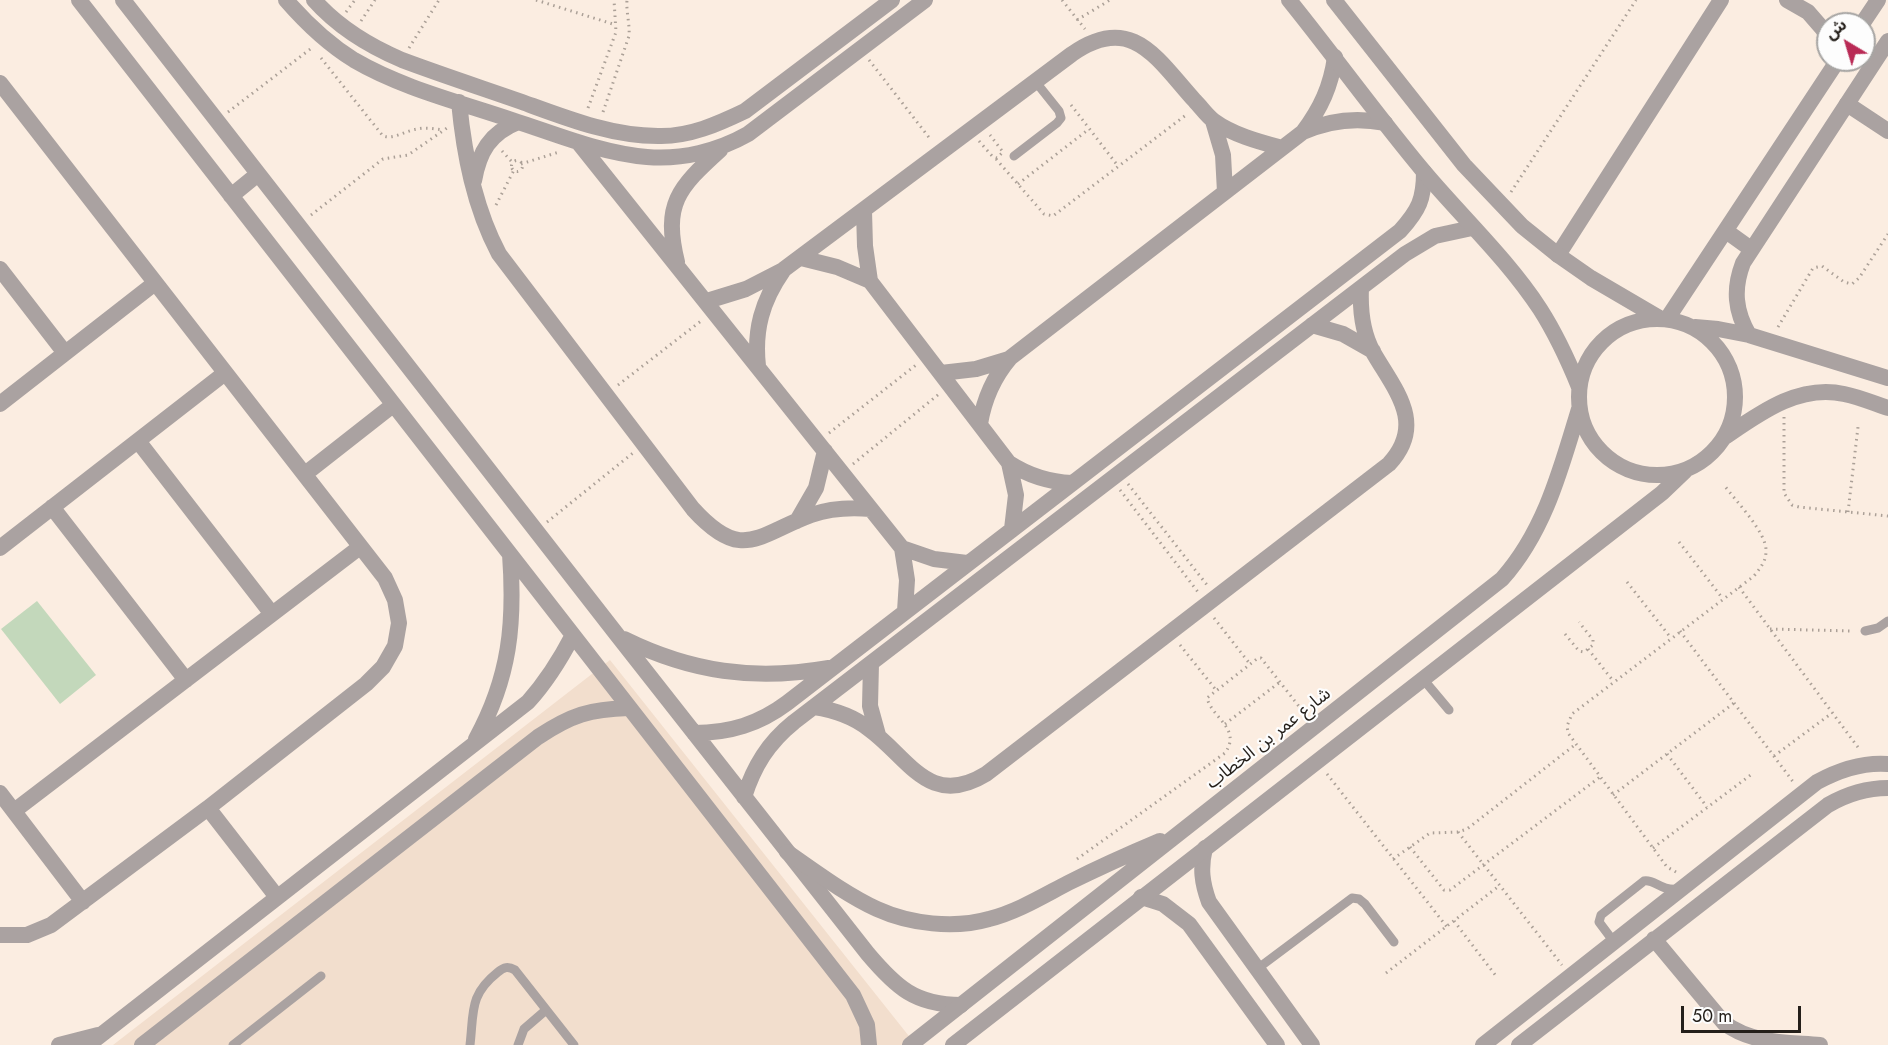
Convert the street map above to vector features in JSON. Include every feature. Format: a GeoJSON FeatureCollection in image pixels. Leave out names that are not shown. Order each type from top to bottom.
{"type":"FeatureCollection","features":[{"type":"Feature","properties":{"kind":"street"},"geometry":{"type":"LineString","coordinates":[[79,0],[853,996],[867,1025],[869,1045]]}},
{"type":"Feature","properties":{"kind":"street"},"geometry":{"type":"LineString","coordinates":[[123,0],[868,954],[899,987],[921,999],[941,1005],[961,1005]]}},
{"type":"Feature","properties":{"kind":"street"},"geometry":{"type":"LineString","coordinates":[[286,0],[324,39],[355,60],[460,110],[518,122],[601,150],[649,158],[701,153],[748,134],[925,0]]}},
{"type":"Feature","properties":{"kind":"street"},"geometry":{"type":"LineString","coordinates":[[314,0],[352,33],[402,60],[590,126],[633,135],[660,137],[688,133],[720,123],[745,111],[892,0]]}},
{"type":"Feature","properties":{"kind":"street"},"geometry":{"type":"LineString","coordinates":[[1289,0],[1424,172],[1501,258],[1539,308],[1564,351],[1579,387]]}},
{"type":"Feature","properties":{"kind":"street"},"geometry":{"type":"LineString","coordinates":[[1334,0],[1464,165],[1522,226],[1591,278],[1664,319],[1689,326],[1718,328],[1749,335],[1888,378]]}},
{"type":"Feature","properties":{"kind":"street"},"geometry":{"type":"LineString","coordinates":[[1558,255],[1721,0]]}},
{"type":"Feature","properties":{"kind":"street"},"geometry":{"type":"LineString","coordinates":[[1788,0],[1812,6]]}},
{"type":"Feature","properties":{"kind":"street"},"geometry":{"type":"LineString","coordinates":[[710,306],[783,270],[801,258],[1035,81],[1094,41],[1117,37],[1140,44],[1152,53],[1213,121],[1247,137],[1282,148]]}},
{"type":"Feature","properties":{"kind":"street"},"geometry":{"type":"LineString","coordinates":[[1749,335],[1738,313],[1736,287],[1743,263],[1888,41]]}},
{"type":"Feature","properties":{"kind":"street"},"geometry":{"type":"LineString","coordinates":[[980,424],[983,405],[990,386],[1010,358],[1303,132],[1316,116],[1325,97],[1332,77],[1335,57]]}},
{"type":"Feature","properties":{"kind":"street"},"geometry":{"type":"LineString","coordinates":[[417,88],[423,68]]}},
{"type":"Feature","properties":{"kind":"street"},"geometry":{"type":"LineString","coordinates":[[1664,319],[1726,231],[1830,72]]}},
{"type":"Feature","properties":{"kind":"street"},"geometry":{"type":"LineString","coordinates":[[0,83],[385,578],[395,600],[399,623],[395,646],[383,668],[366,684],[208,808],[51,926],[27,934],[0,935]]}},
{"type":"Feature","properties":{"kind":"street"},"geometry":{"type":"LineString","coordinates":[[762,99],[774,115]]}},
{"type":"Feature","properties":{"kind":"street"},"geometry":{"type":"LineString","coordinates":[[1847,104],[1888,131]]}},
{"type":"Feature","properties":{"kind":"street"},"geometry":{"type":"LineString","coordinates":[[460,110],[473,184],[485,225],[507,267],[707,525],[719,534],[734,540],[751,540],[767,536],[797,521],[833,509],[856,507],[871,509]]}},
{"type":"Feature","properties":{"kind":"street"},"geometry":{"type":"LineString","coordinates":[[1303,132],[1343,120],[1371,120],[1385,123]]}},
{"type":"Feature","properties":{"kind":"street"},"geometry":{"type":"LineString","coordinates":[[1213,121],[1223,155],[1225,192]]}},
{"type":"Feature","properties":{"kind":"street"},"geometry":{"type":"LineString","coordinates":[[473,184],[482,152],[491,138],[518,122]]}},
{"type":"Feature","properties":{"kind":"street"},"geometry":{"type":"LineString","coordinates":[[580,144],[902,548],[907,580],[904,611]]}},
{"type":"Feature","properties":{"kind":"street"},"geometry":{"type":"LineString","coordinates":[[678,266],[672,231],[672,214],[677,198],[685,185],[725,145]]}},
{"type":"Feature","properties":{"kind":"street"},"geometry":{"type":"LineString","coordinates":[[694,733],[728,731],[760,721],[774,712],[1400,231],[1419,206],[1424,191],[1424,172]]}},
{"type":"Feature","properties":{"kind":"street"},"geometry":{"type":"LineString","coordinates":[[231,196],[258,174]]}},
{"type":"Feature","properties":{"kind":"street"},"geometry":{"type":"LineString","coordinates":[[864,211],[865,246],[870,281],[1009,463],[1016,495],[1012,529]]}},
{"type":"Feature","properties":{"kind":"street"},"geometry":{"type":"LineString","coordinates":[[744,797],[757,763],[767,747],[814,707],[1419,244],[1451,231],[1472,228]]}},
{"type":"Feature","properties":{"kind":"street"},"geometry":{"type":"LineString","coordinates":[[1726,231],[1751,249]]}},
{"type":"Feature","properties":{"kind":"street"},"geometry":{"type":"LineString","coordinates":[[801,258],[837,267],[870,281]]}},
{"type":"Feature","properties":{"kind":"street"},"geometry":{"type":"LineString","coordinates":[[0,269],[65,353]]}},
{"type":"Feature","properties":{"kind":"street"},"geometry":{"type":"LineString","coordinates":[[758,366],[757,332],[760,316],[783,270]]}},
{"type":"Feature","properties":{"kind":"street"},"geometry":{"type":"LineString","coordinates":[[0,404],[155,283]]}},
{"type":"Feature","properties":{"kind":"street"},"geometry":{"type":"LineString","coordinates":[[814,707],[847,715],[878,735],[896,754],[930,781],[959,786],[973,782],[986,774],[1171,633],[1389,464],[1400,452],[1406,434],[1406,414],[1400,395],[1373,351],[1362,322],[1361,288]]}},
{"type":"Feature","properties":{"kind":"street"},"geometry":{"type":"LineString","coordinates":[[1664,319],[1638,321],[1616,330],[1599,345],[1586,365],[1579,387],[1579,409],[1586,431],[1599,450],[1617,465],[1639,474],[1650,475],[1662,476],[1685,471]]}},
{"type":"Feature","properties":{"kind":"street"},"geometry":{"type":"LineString","coordinates":[[1312,325],[1343,334],[1373,351]]}},
{"type":"Feature","properties":{"kind":"street"},"geometry":{"type":"LineString","coordinates":[[1689,326],[1708,337],[1723,353],[1732,373],[1736,395],[1733,417],[1725,437]]}},
{"type":"Feature","properties":{"kind":"street"},"geometry":{"type":"LineString","coordinates":[[945,379],[1010,358]]}},
{"type":"Feature","properties":{"kind":"street"},"geometry":{"type":"LineString","coordinates":[[0,548],[225,373]]}},
{"type":"Feature","properties":{"kind":"street"},"geometry":{"type":"LineString","coordinates":[[953,1045],[1662,493],[1685,471],[1708,457],[1725,437],[1784,400],[1822,392],[1842,393],[1885,407],[1888,383]]}},
{"type":"Feature","properties":{"kind":"street"},"geometry":{"type":"LineString","coordinates":[[305,474],[393,405]]}},
{"type":"Feature","properties":{"kind":"street","name":"شارع عمر بن الخطاب"},"geometry":{"type":"LineString","coordinates":[[910,1045],[1492,588],[1512,568],[1528,543],[1553,491],[1579,409]]}},
{"type":"Feature","properties":{"kind":"street"},"geometry":{"type":"LineString","coordinates":[[1156,418],[1169,435]]}},
{"type":"Feature","properties":{"kind":"street"},"geometry":{"type":"LineString","coordinates":[[138,441],[272,614]]}},
{"type":"Feature","properties":{"kind":"street"},"geometry":{"type":"LineString","coordinates":[[797,521],[816,488],[822,447]]}},
{"type":"Feature","properties":{"kind":"street"},"geometry":{"type":"LineString","coordinates":[[1009,463],[1039,478],[1072,483]]}},
{"type":"Feature","properties":{"kind":"street"},"geometry":{"type":"LineString","coordinates":[[52,507],[186,680]]}},
{"type":"Feature","properties":{"kind":"street"},"geometry":{"type":"LineString","coordinates":[[14,811],[360,547]]}},
{"type":"Feature","properties":{"kind":"street"},"geometry":{"type":"LineString","coordinates":[[902,548],[934,559],[967,563]]}},
{"type":"Feature","properties":{"kind":"street"},"geometry":{"type":"LineString","coordinates":[[473,745],[497,694],[507,658],[513,611],[510,554]]}},
{"type":"Feature","properties":{"kind":"street"},"geometry":{"type":"LineString","coordinates":[[88,1045],[528,702],[557,666],[573,635]]}},
{"type":"Feature","properties":{"kind":"street"},"geometry":{"type":"LineString","coordinates":[[618,636],[676,661],[738,674],[801,673],[832,667]]}},
{"type":"Feature","properties":{"kind":"street"},"geometry":{"type":"LineString","coordinates":[[871,664],[870,706],[878,735]]}},
{"type":"Feature","properties":{"kind":"street"},"geometry":{"type":"LineString","coordinates":[[142,1045],[538,737],[572,716],[591,711],[629,708]]}},
{"type":"Feature","properties":{"kind":"street"},"geometry":{"type":"LineString","coordinates":[[1314,728],[1331,750]]}},
{"type":"Feature","properties":{"kind":"street"},"geometry":{"type":"LineString","coordinates":[[1483,1045],[1614,942],[1681,880],[1817,782],[1851,767],[1888,764]]}},
{"type":"Feature","properties":{"kind":"street"},"geometry":{"type":"LineString","coordinates":[[1517,1018],[1524,1041],[1828,805],[1856,792],[1888,788]]}},
{"type":"Feature","properties":{"kind":"street"},"geometry":{"type":"LineString","coordinates":[[0,794],[83,902]]}},
{"type":"Feature","properties":{"kind":"street"},"geometry":{"type":"LineString","coordinates":[[208,808],[277,897]]}},
{"type":"Feature","properties":{"kind":"street"},"geometry":{"type":"LineString","coordinates":[[787,852],[853,897],[878,910],[905,919],[933,923],[961,923],[988,920],[1015,909],[1113,861],[1181,833]]}},
{"type":"Feature","properties":{"kind":"street"},"geometry":{"type":"LineString","coordinates":[[1205,848],[1201,865],[1209,902],[1312,1045]]}},
{"type":"Feature","properties":{"kind":"street"},"geometry":{"type":"LineString","coordinates":[[1681,880],[1697,906]]}},
{"type":"Feature","properties":{"kind":"street"},"geometry":{"type":"LineString","coordinates":[[1141,897],[1163,904],[1189,924],[1277,1045]]}},
{"type":"Feature","properties":{"kind":"street"},"geometry":{"type":"LineString","coordinates":[[1654,939],[1724,1023],[1735,1031],[1760,1040],[1820,1045]]}},
{"type":"Feature","properties":{"kind":"street"},"geometry":{"type":"LineString","coordinates":[[59,1045],[102,1034]]}},
{"type":"Feature","properties":{"kind":"lane"},"geometry":{"type":"LineString","coordinates":[[1014,156],[1057,123],[1061,117],[1059,111],[1035,81]]}},
{"type":"Feature","properties":{"kind":"lane"},"geometry":{"type":"LineString","coordinates":[[1865,631],[1878,628],[1888,621]]}},
{"type":"Feature","properties":{"kind":"lane"},"geometry":{"type":"LineString","coordinates":[[1423,679],[1449,710]]}},
{"type":"Feature","properties":{"kind":"lane"},"geometry":{"type":"LineString","coordinates":[[1614,942],[1599,922],[1601,915],[1644,881],[1652,881],[1664,889],[1681,880]]}},
{"type":"Feature","properties":{"kind":"lane"},"geometry":{"type":"LineString","coordinates":[[1257,969],[1352,898],[1359,899],[1365,904],[1394,942]]}},
{"type":"Feature","properties":{"kind":"lane"},"geometry":{"type":"LineString","coordinates":[[470,1045],[478,992],[503,968],[509,967],[515,970],[574,1045]]}},
{"type":"Feature","properties":{"kind":"lane"},"geometry":{"type":"LineString","coordinates":[[233,1045],[321,976]]}},
{"type":"Feature","properties":{"kind":"lane"},"geometry":{"type":"LineString","coordinates":[[518,1045],[524,1029],[546,1010]]}},
{"type":"Feature","properties":{"kind":"path"},"geometry":{"type":"LineString","coordinates":[[352,33],[375,0]]}},
{"type":"Feature","properties":{"kind":"path"},"geometry":{"type":"LineString","coordinates":[[402,60],[439,0]]}},
{"type":"Feature","properties":{"kind":"path"},"geometry":{"type":"LineString","coordinates":[[536,0],[616,25]]}},
{"type":"Feature","properties":{"kind":"path"},"geometry":{"type":"LineString","coordinates":[[551,5],[553,0]]}},
{"type":"Feature","properties":{"kind":"path"},"geometry":{"type":"LineString","coordinates":[[590,126],[616,32],[614,0]]}},
{"type":"Feature","properties":{"kind":"path"},"geometry":{"type":"LineString","coordinates":[[590,126],[629,36],[627,0]]}},
{"type":"Feature","properties":{"kind":"path"},"geometry":{"type":"LineString","coordinates":[[1062,0],[1094,41]]}},
{"type":"Feature","properties":{"kind":"path"},"geometry":{"type":"LineString","coordinates":[[1077,20],[1110,0]]}},
{"type":"Feature","properties":{"kind":"path"},"geometry":{"type":"LineString","coordinates":[[1502,206],[1636,0]]}},
{"type":"Feature","properties":{"kind":"path"},"geometry":{"type":"LineString","coordinates":[[216,120],[324,39]]}},
{"type":"Feature","properties":{"kind":"path"},"geometry":{"type":"LineString","coordinates":[[860,49],[941,153]]}},
{"type":"Feature","properties":{"kind":"path"},"geometry":{"type":"LineString","coordinates":[[320,56],[383,136],[392,137],[420,128],[443,130]]}},
{"type":"Feature","properties":{"kind":"path"},"geometry":{"type":"LineString","coordinates":[[1067,101],[1119,167]]}},
{"type":"Feature","properties":{"kind":"path"},"geometry":{"type":"LineString","coordinates":[[975,127],[996,159],[1044,214],[1053,216],[1199,105]]}},
{"type":"Feature","properties":{"kind":"path"},"geometry":{"type":"LineString","coordinates":[[298,225],[383,159],[408,155],[443,130],[460,110]]}},
{"type":"Feature","properties":{"kind":"path"},"geometry":{"type":"LineString","coordinates":[[975,127],[1003,152],[996,159]]}},
{"type":"Feature","properties":{"kind":"path"},"geometry":{"type":"LineString","coordinates":[[1018,184],[1089,129]]}},
{"type":"Feature","properties":{"kind":"path"},"geometry":{"type":"LineString","coordinates":[[521,164],[580,144]]}},
{"type":"Feature","properties":{"kind":"path"},"geometry":{"type":"LineString","coordinates":[[516,160],[521,164],[522,169],[517,172],[514,170],[511,163],[516,160]]}},
{"type":"Feature","properties":{"kind":"path"},"geometry":{"type":"LineString","coordinates":[[485,225],[514,170]]}},
{"type":"Feature","properties":{"kind":"path"},"geometry":{"type":"LineString","coordinates":[[1769,341],[1813,268],[1822,266],[1844,282],[1852,284],[1859,278],[1888,234]]}},
{"type":"Feature","properties":{"kind":"path"},"geometry":{"type":"LineString","coordinates":[[605,395],[710,306]]}},
{"type":"Feature","properties":{"kind":"path"},"geometry":{"type":"LineString","coordinates":[[822,447],[927,356]]}},
{"type":"Feature","properties":{"kind":"path"},"geometry":{"type":"LineString","coordinates":[[842,472],[945,379]]}},
{"type":"Feature","properties":{"kind":"path"},"geometry":{"type":"LineString","coordinates":[[1784,400],[1784,493],[1787,500],[1799,507],[1888,516]]}},
{"type":"Feature","properties":{"kind":"path"},"geometry":{"type":"LineString","coordinates":[[1848,512],[1858,427]]}},
{"type":"Feature","properties":{"kind":"path"},"geometry":{"type":"LineString","coordinates":[[536,531],[643,445]]}},
{"type":"Feature","properties":{"kind":"path"},"geometry":{"type":"LineString","coordinates":[[1115,476],[1210,603],[1250,664]]}},
{"type":"Feature","properties":{"kind":"path"},"geometry":{"type":"LineString","coordinates":[[1115,476],[1210,603]]}},
{"type":"Feature","properties":{"kind":"path"},"geometry":{"type":"LineString","coordinates":[[1681,880],[1667,867],[1568,733],[1568,720],[1572,714],[1614,681],[1754,576],[1763,564],[1766,550],[1763,536],[1724,485]]}},
{"type":"Feature","properties":{"kind":"path"},"geometry":{"type":"LineString","coordinates":[[1679,542],[1723,599]]}},
{"type":"Feature","properties":{"kind":"path"},"geometry":{"type":"LineString","coordinates":[[1627,582],[1671,639]]}},
{"type":"Feature","properties":{"kind":"path"},"geometry":{"type":"LineString","coordinates":[[1739,587],[1870,764]]}},
{"type":"Feature","properties":{"kind":"path"},"geometry":{"type":"LineString","coordinates":[[1565,634],[1578,651],[1584,652],[1593,645],[1593,640],[1579,622]]}},
{"type":"Feature","properties":{"kind":"path"},"geometry":{"type":"LineString","coordinates":[[1770,629],[1865,631]]}},
{"type":"Feature","properties":{"kind":"path"},"geometry":{"type":"LineString","coordinates":[[1680,631],[1802,794]]}},
{"type":"Feature","properties":{"kind":"path"},"geometry":{"type":"LineString","coordinates":[[1171,633],[1216,690]]}},
{"type":"Feature","properties":{"kind":"path"},"geometry":{"type":"LineString","coordinates":[[1588,649],[1614,681]]}},
{"type":"Feature","properties":{"kind":"path"},"geometry":{"type":"LineString","coordinates":[[1070,865],[1225,753],[1230,734],[1206,700],[1259,657],[1314,728]]}},
{"type":"Feature","properties":{"kind":"path"},"geometry":{"type":"LineString","coordinates":[[1225,724],[1280,682]]}},
{"type":"Feature","properties":{"kind":"path"},"geometry":{"type":"LineString","coordinates":[[1613,795],[1735,703]]}},
{"type":"Feature","properties":{"kind":"path"},"geometry":{"type":"LineString","coordinates":[[1774,756],[1832,713]]}},
{"type":"Feature","properties":{"kind":"path"},"geometry":{"type":"LineString","coordinates":[[1393,859],[1430,833],[1458,832],[1467,829],[1576,744]]}},
{"type":"Feature","properties":{"kind":"path"},"geometry":{"type":"LineString","coordinates":[[1667,754],[1707,807]]}},
{"type":"Feature","properties":{"kind":"path"},"geometry":{"type":"LineString","coordinates":[[1317,761],[1447,927]]}},
{"type":"Feature","properties":{"kind":"path"},"geometry":{"type":"LineString","coordinates":[[1653,848],[1752,774]]}},
{"type":"Feature","properties":{"kind":"path"},"geometry":{"type":"LineString","coordinates":[[1410,846],[1444,890],[1450,890],[1600,777]]}},
{"type":"Feature","properties":{"kind":"path"},"geometry":{"type":"LineString","coordinates":[[1458,832],[1570,976]]}},
{"type":"Feature","properties":{"kind":"path"},"geometry":{"type":"LineString","coordinates":[[1386,973],[1499,886]]}},
{"type":"Feature","properties":{"kind":"path"},"geometry":{"type":"LineString","coordinates":[[1454,921],[1496,976]]}},
{"type":"Feature","properties":{"kind":"shaded area"},"geometry":{"type":"Polygon","coordinates":[[[610,660],[916,1045],[113,1045],[610,660]]]}},
{"type":"Feature","properties":{"kind":"green space"},"geometry":{"type":"Polygon","coordinates":[[[37,601],[96,675],[60,704],[1,629],[37,601]]]}}]}
